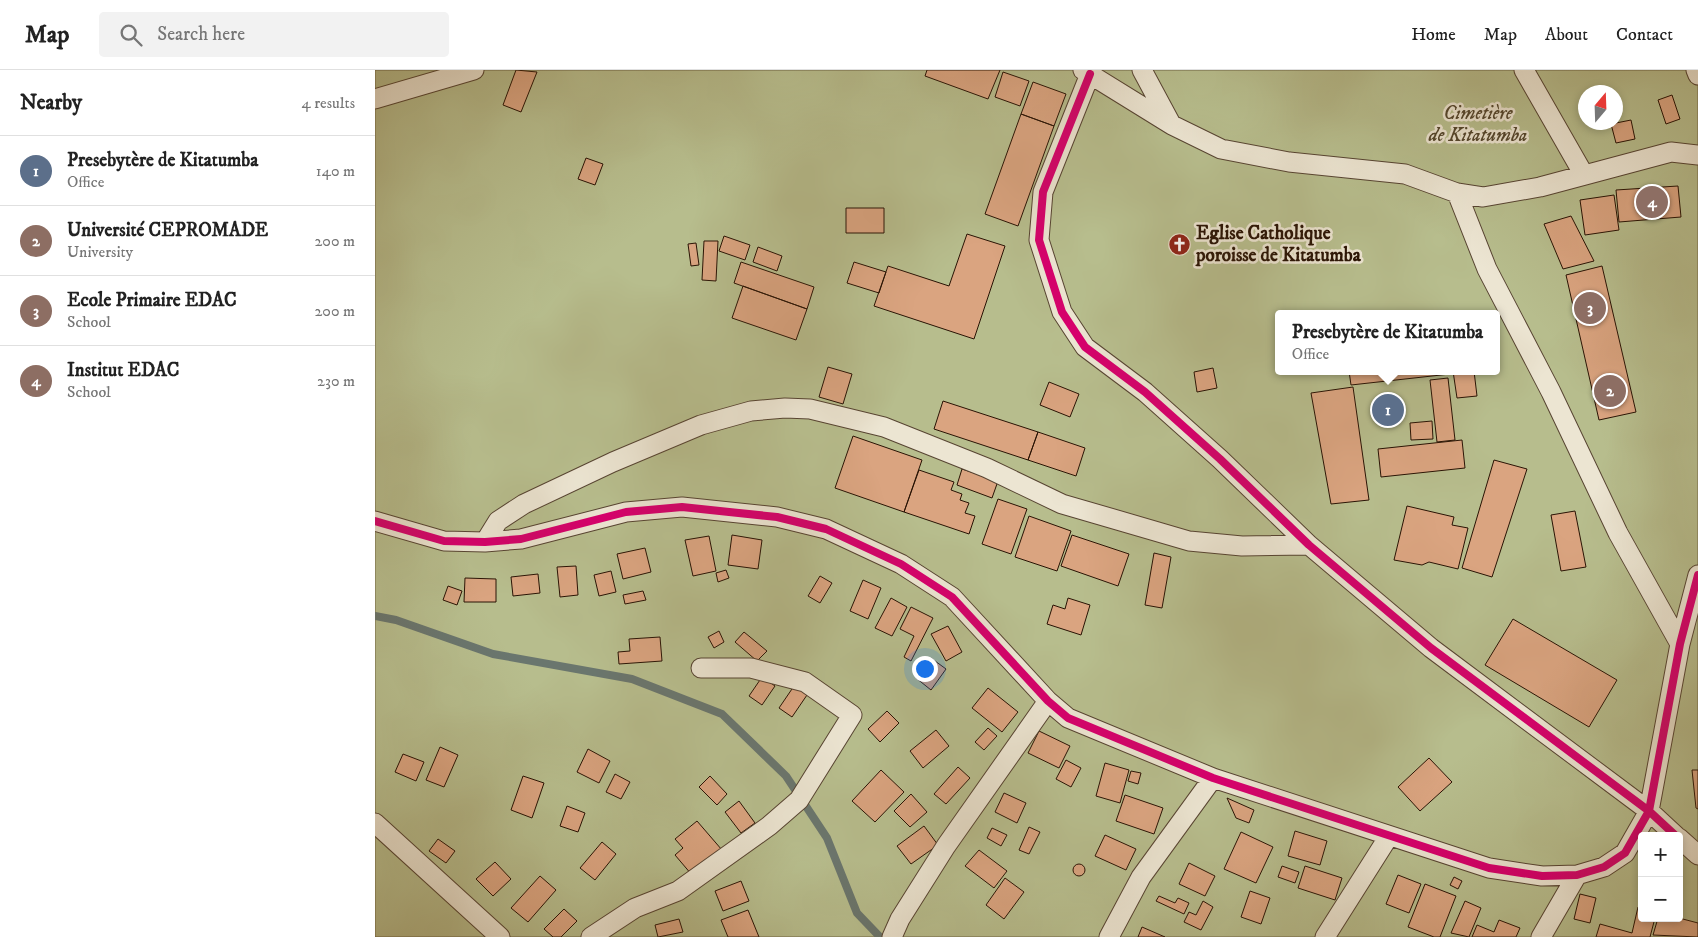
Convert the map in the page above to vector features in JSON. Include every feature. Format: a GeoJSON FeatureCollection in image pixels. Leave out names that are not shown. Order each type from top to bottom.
{"type":"FeatureCollection","features":[{"type":"Feature","properties":{"kind":"street"},"geometry":{"type":"LineString","coordinates":[[375,99],[474,70]]}},
{"type":"Feature","properties":{"kind":"street"},"geometry":{"type":"LineString","coordinates":[[1142,70],[1172,126]]}},
{"type":"Feature","properties":{"kind":"street"},"geometry":{"type":"LineString","coordinates":[[1524,70],[1584,175]]}},
{"type":"Feature","properties":{"kind":"street"},"geometry":{"type":"LineString","coordinates":[[1696,70],[1698,75]]}},
{"type":"Feature","properties":{"kind":"street"},"geometry":{"type":"LineString","coordinates":[[1672,832],[1649,811],[1431,648],[1309,545],[1200,440],[1145,392],[1085,347],[1062,312],[1039,240],[1043,192],[1087,72],[1172,126],[1221,149],[1289,162],[1405,174],[1457,193],[1483,197],[1540,188],[1671,152],[1698,155]]}},
{"type":"Feature","properties":{"kind":"street"},"geometry":{"type":"LineString","coordinates":[[1457,193],[1487,269],[1551,392],[1618,533],[1680,644]]}},
{"type":"Feature","properties":{"kind":"street"},"geometry":{"type":"LineString","coordinates":[[485,542],[498,521],[524,504],[613,462],[701,425],[751,411],[785,408],[810,409],[884,427],[987,468],[1062,504],[1189,541],[1242,546],[1309,545]]}},
{"type":"Feature","properties":{"kind":"street"},"geometry":{"type":"LineString","coordinates":[[375,521],[444,541],[485,542],[521,539],[626,512],[682,507],[777,517],[826,529],[901,564],[952,597],[1048,701],[1068,718],[1213,778],[1489,868],[1542,876],[1577,875],[1604,867],[1625,853],[1649,811],[1680,644],[1698,574]]}},
{"type":"Feature","properties":{"kind":"street"},"geometry":{"type":"LineString","coordinates":[[591,937],[635,908],[678,891],[769,826],[799,800],[852,715],[805,682],[751,668],[701,668]]}},
{"type":"Feature","properties":{"kind":"street"},"geometry":{"type":"LineString","coordinates":[[892,937],[900,919],[946,846],[1048,701]]}},
{"type":"Feature","properties":{"kind":"street"},"geometry":{"type":"LineString","coordinates":[[1109,937],[1141,877],[1213,778]]}},
{"type":"Feature","properties":{"kind":"street"},"geometry":{"type":"LineString","coordinates":[[375,823],[500,937]]}},
{"type":"Feature","properties":{"kind":"street"},"geometry":{"type":"LineString","coordinates":[[1325,937],[1389,836]]}},
{"type":"Feature","properties":{"kind":"street"},"geometry":{"type":"LineString","coordinates":[[1683,842],[1698,855]]}},
{"type":"Feature","properties":{"kind":"street"},"geometry":{"type":"LineString","coordinates":[[1541,937],[1577,875]]}},
{"type":"Feature","properties":{"kind":"green space","name":"Cimetière de Kitatumba"},"geometry":{"type":"Polygon","coordinates":[[[375,70],[1698,70],[1698,937],[375,937],[375,70]]]}},
{"type":"Feature","properties":{"kind":"building"},"geometry":{"type":"Polygon","coordinates":[[[516,70],[537,72],[521,112],[503,105],[516,70]]]}},
{"type":"Feature","properties":{"kind":"building"},"geometry":{"type":"Polygon","coordinates":[[[927,70],[1000,70],[988,99],[925,76],[927,70]]]}},
{"type":"Feature","properties":{"kind":"building"},"geometry":{"type":"Polygon","coordinates":[[[1003,72],[1029,81],[1020,106],[995,97],[1003,72]]]}},
{"type":"Feature","properties":{"kind":"building"},"geometry":{"type":"Polygon","coordinates":[[[1033,82],[1066,94],[1054,126],[1021,114],[1033,82]]]}},
{"type":"Feature","properties":{"kind":"building"},"geometry":{"type":"Polygon","coordinates":[[[1672,95],[1680,119],[1666,124],[1658,100],[1672,95]]]}},
{"type":"Feature","properties":{"kind":"building"},"geometry":{"type":"Polygon","coordinates":[[[1021,114],[1054,126],[1018,226],[985,214],[1021,114]]]}},
{"type":"Feature","properties":{"kind":"building"},"geometry":{"type":"Polygon","coordinates":[[[1631,120],[1635,139],[1616,143],[1613,130],[1623,130],[1623,122],[1631,120]]]}},
{"type":"Feature","properties":{"kind":"building"},"geometry":{"type":"Polygon","coordinates":[[[586,158],[603,164],[595,185],[578,179],[586,158]]]}},
{"type":"Feature","properties":{"kind":"building"},"geometry":{"type":"Polygon","coordinates":[[[1678,186],[1681,217],[1619,222],[1616,190],[1678,186]]]}},
{"type":"Feature","properties":{"kind":"building"},"geometry":{"type":"Polygon","coordinates":[[[1614,195],[1619,230],[1585,235],[1580,200],[1614,195]]]}},
{"type":"Feature","properties":{"kind":"building"},"geometry":{"type":"Polygon","coordinates":[[[846,208],[884,208],[884,233],[846,233],[846,208]]]}},
{"type":"Feature","properties":{"kind":"building"},"geometry":{"type":"Polygon","coordinates":[[[1571,216],[1594,261],[1563,269],[1544,224],[1571,216]]]}},
{"type":"Feature","properties":{"kind":"building"},"geometry":{"type":"Polygon","coordinates":[[[967,234],[1005,246],[974,339],[874,306],[888,266],[949,286],[967,234]]]}},
{"type":"Feature","properties":{"kind":"building"},"geometry":{"type":"Polygon","coordinates":[[[724,236],[750,245],[745,260],[719,251],[724,236]]]}},
{"type":"Feature","properties":{"kind":"building"},"geometry":{"type":"Polygon","coordinates":[[[704,241],[718,241],[716,281],[702,280],[704,241]]]}},
{"type":"Feature","properties":{"kind":"building"},"geometry":{"type":"Polygon","coordinates":[[[696,243],[699,265],[691,266],[688,244],[696,243]]]}},
{"type":"Feature","properties":{"kind":"building"},"geometry":{"type":"Polygon","coordinates":[[[758,247],[782,256],[777,271],[753,262],[758,247]]]}},
{"type":"Feature","properties":{"kind":"building"},"geometry":{"type":"Polygon","coordinates":[[[741,262],[814,287],[807,309],[734,283],[741,262]]]}},
{"type":"Feature","properties":{"kind":"building"},"geometry":{"type":"Polygon","coordinates":[[[854,262],[886,272],[879,293],[847,283],[854,262]]]}},
{"type":"Feature","properties":{"kind":"building"},"geometry":{"type":"Polygon","coordinates":[[[1602,266],[1636,412],[1599,420],[1566,275],[1602,266]]]}},
{"type":"Feature","properties":{"kind":"building"},"geometry":{"type":"Polygon","coordinates":[[[743,286],[807,309],[796,340],[732,318],[743,286]]]}},
{"type":"Feature","properties":{"kind":"building"},"geometry":{"type":"Polygon","coordinates":[[[828,367],[852,374],[843,404],[819,397],[828,367]]]}},
{"type":"Feature","properties":{"kind":"building"},"geometry":{"type":"Polygon","coordinates":[[[1213,368],[1217,388],[1197,392],[1194,372],[1213,368]]]}},
{"type":"Feature","properties":{"kind":"building"},"geometry":{"type":"Polygon","coordinates":[[[1350,375],[1441,375],[1351,385],[1350,375]]]}},
{"type":"Feature","properties":{"kind":"building"},"geometry":{"type":"Polygon","coordinates":[[[1454,375],[1474,375],[1477,396],[1457,398],[1454,375]]]}},
{"type":"Feature","properties":{"kind":"building"},"geometry":{"type":"Polygon","coordinates":[[[1448,378],[1455,440],[1437,442],[1430,380],[1448,378]]]}},
{"type":"Feature","properties":{"kind":"building"},"geometry":{"type":"Polygon","coordinates":[[[1049,382],[1079,394],[1070,417],[1040,405],[1049,382]]]}},
{"type":"Feature","properties":{"kind":"building"},"geometry":{"type":"Polygon","coordinates":[[[1353,387],[1369,500],[1331,504],[1311,393],[1353,387]]]}},
{"type":"Feature","properties":{"kind":"building"},"geometry":{"type":"Polygon","coordinates":[[[943,401],[1038,432],[1028,460],[934,429],[943,401]]]}},
{"type":"Feature","properties":{"kind":"building"},"geometry":{"type":"Polygon","coordinates":[[[1432,421],[1433,439],[1411,440],[1410,423],[1432,421]]]}},
{"type":"Feature","properties":{"kind":"building"},"geometry":{"type":"Polygon","coordinates":[[[1038,432],[1085,448],[1076,476],[1028,460],[1038,432]]]}},
{"type":"Feature","properties":{"kind":"building"},"geometry":{"type":"Polygon","coordinates":[[[853,436],[922,460],[904,512],[835,488],[853,436]]]}},
{"type":"Feature","properties":{"kind":"building"},"geometry":{"type":"Polygon","coordinates":[[[1462,440],[1465,468],[1381,477],[1378,449],[1462,440]]]}},
{"type":"Feature","properties":{"kind":"building"},"geometry":{"type":"Polygon","coordinates":[[[1494,460],[1527,469],[1492,577],[1462,568],[1494,460]]]}},
{"type":"Feature","properties":{"kind":"building"},"geometry":{"type":"Polygon","coordinates":[[[962,469],[998,481],[992,498],[957,485],[962,469]]]}},
{"type":"Feature","properties":{"kind":"building"},"geometry":{"type":"Polygon","coordinates":[[[919,470],[954,482],[951,490],[962,494],[960,500],[969,503],[965,513],[975,516],[969,534],[904,512],[919,470]]]}},
{"type":"Feature","properties":{"kind":"building"},"geometry":{"type":"Polygon","coordinates":[[[998,499],[1027,509],[1011,554],[982,544],[998,499]]]}},
{"type":"Feature","properties":{"kind":"building"},"geometry":{"type":"Polygon","coordinates":[[[1407,506],[1454,517],[1452,525],[1468,528],[1458,569],[1429,562],[1422,565],[1394,560],[1407,506]]]}},
{"type":"Feature","properties":{"kind":"building"},"geometry":{"type":"Polygon","coordinates":[[[1575,511],[1586,567],[1561,571],[1551,515],[1575,511]]]}},
{"type":"Feature","properties":{"kind":"building"},"geometry":{"type":"Polygon","coordinates":[[[1029,516],[1071,531],[1057,571],[1015,557],[1029,516]]]}},
{"type":"Feature","properties":{"kind":"building"},"geometry":{"type":"Polygon","coordinates":[[[732,535],[762,540],[758,569],[728,565],[732,535]]]}},
{"type":"Feature","properties":{"kind":"building"},"geometry":{"type":"Polygon","coordinates":[[[1072,535],[1129,554],[1118,586],[1061,566],[1072,535]]]}},
{"type":"Feature","properties":{"kind":"building"},"geometry":{"type":"Polygon","coordinates":[[[709,536],[716,571],[693,576],[685,540],[709,536]]]}},
{"type":"Feature","properties":{"kind":"building"},"geometry":{"type":"Polygon","coordinates":[[[645,548],[651,572],[623,579],[617,554],[645,548]]]}},
{"type":"Feature","properties":{"kind":"building"},"geometry":{"type":"Polygon","coordinates":[[[1154,553],[1171,557],[1162,608],[1145,605],[1154,553]]]}},
{"type":"Feature","properties":{"kind":"building"},"geometry":{"type":"Polygon","coordinates":[[[576,566],[578,595],[560,597],[557,567],[576,566]]]}},
{"type":"Feature","properties":{"kind":"building"},"geometry":{"type":"Polygon","coordinates":[[[726,570],[729,578],[718,582],[716,573],[726,570]]]}},
{"type":"Feature","properties":{"kind":"building"},"geometry":{"type":"Polygon","coordinates":[[[611,571],[616,592],[599,596],[594,575],[611,571]]]}},
{"type":"Feature","properties":{"kind":"building"},"geometry":{"type":"Polygon","coordinates":[[[538,574],[540,593],[513,596],[511,577],[538,574]]]}},
{"type":"Feature","properties":{"kind":"building"},"geometry":{"type":"Polygon","coordinates":[[[820,576],[832,583],[820,603],[808,596],[820,576]]]}},
{"type":"Feature","properties":{"kind":"building"},"geometry":{"type":"Polygon","coordinates":[[[465,578],[496,579],[496,602],[464,602],[465,578]]]}},
{"type":"Feature","properties":{"kind":"building"},"geometry":{"type":"Polygon","coordinates":[[[863,580],[881,588],[868,619],[850,611],[863,580]]]}},
{"type":"Feature","properties":{"kind":"building"},"geometry":{"type":"Polygon","coordinates":[[[448,586],[462,591],[457,605],[443,600],[448,586]]]}},
{"type":"Feature","properties":{"kind":"building"},"geometry":{"type":"Polygon","coordinates":[[[643,591],[646,600],[625,604],[623,595],[643,591]]]}},
{"type":"Feature","properties":{"kind":"building"},"geometry":{"type":"Polygon","coordinates":[[[891,598],[907,607],[892,636],[875,628],[891,598]]]}},
{"type":"Feature","properties":{"kind":"building"},"geometry":{"type":"Polygon","coordinates":[[[1068,598],[1090,605],[1081,635],[1047,624],[1053,605],[1065,609],[1068,598]]]}},
{"type":"Feature","properties":{"kind":"building"},"geometry":{"type":"Polygon","coordinates":[[[911,607],[933,618],[911,661],[904,657],[914,636],[900,629],[911,607]]]}},
{"type":"Feature","properties":{"kind":"building"},"geometry":{"type":"Polygon","coordinates":[[[1513,619],[1617,680],[1589,727],[1485,665],[1513,619]]]}},
{"type":"Feature","properties":{"kind":"building"},"geometry":{"type":"Polygon","coordinates":[[[948,626],[962,652],[946,661],[931,634],[948,626]]]}},
{"type":"Feature","properties":{"kind":"building"},"geometry":{"type":"Polygon","coordinates":[[[719,631],[724,642],[714,648],[708,637],[719,631]]]}},
{"type":"Feature","properties":{"kind":"building"},"geometry":{"type":"Polygon","coordinates":[[[744,632],[767,651],[757,661],[735,642],[744,632]]]}},
{"type":"Feature","properties":{"kind":"building"},"geometry":{"type":"Polygon","coordinates":[[[660,637],[662,661],[619,664],[618,652],[630,651],[629,639],[660,637]]]}},
{"type":"Feature","properties":{"kind":"building"},"geometry":{"type":"Polygon","coordinates":[[[931,658],[946,669],[931,690],[916,678],[931,658]]]}},
{"type":"Feature","properties":{"kind":"building"},"geometry":{"type":"Polygon","coordinates":[[[762,677],[775,686],[762,705],[749,696],[762,677]]]}},
{"type":"Feature","properties":{"kind":"building"},"geometry":{"type":"Polygon","coordinates":[[[794,686],[807,695],[792,717],[779,708],[794,686]]]}},
{"type":"Feature","properties":{"kind":"building"},"geometry":{"type":"Polygon","coordinates":[[[988,688],[1018,712],[1002,732],[972,708],[988,688]]]}},
{"type":"Feature","properties":{"kind":"building"},"geometry":{"type":"Polygon","coordinates":[[[887,711],[899,723],[880,742],[868,729],[887,711]]]}},
{"type":"Feature","properties":{"kind":"building"},"geometry":{"type":"Polygon","coordinates":[[[988,728],[997,736],[984,750],[975,742],[988,728]]]}},
{"type":"Feature","properties":{"kind":"building"},"geometry":{"type":"Polygon","coordinates":[[[936,730],[949,746],[923,768],[910,751],[936,730]]]}},
{"type":"Feature","properties":{"kind":"building"},"geometry":{"type":"Polygon","coordinates":[[[1039,731],[1070,746],[1059,768],[1028,753],[1039,731]]]}},
{"type":"Feature","properties":{"kind":"building"},"geometry":{"type":"Polygon","coordinates":[[[440,747],[458,755],[444,787],[426,780],[440,747]]]}},
{"type":"Feature","properties":{"kind":"building"},"geometry":{"type":"Polygon","coordinates":[[[588,749],[610,761],[599,783],[577,772],[588,749]]]}},
{"type":"Feature","properties":{"kind":"building"},"geometry":{"type":"Polygon","coordinates":[[[403,754],[424,762],[416,781],[395,772],[403,754]]]}},
{"type":"Feature","properties":{"kind":"building"},"geometry":{"type":"Polygon","coordinates":[[[1429,758],[1452,782],[1420,811],[1398,787],[1429,758]]]}},
{"type":"Feature","properties":{"kind":"building"},"geometry":{"type":"Polygon","coordinates":[[[1066,760],[1081,768],[1071,787],[1056,779],[1066,760]]]}},
{"type":"Feature","properties":{"kind":"building"},"geometry":{"type":"Polygon","coordinates":[[[1105,763],[1129,770],[1120,803],[1096,796],[1105,763]]]}},
{"type":"Feature","properties":{"kind":"building"},"geometry":{"type":"Polygon","coordinates":[[[958,767],[970,778],[946,804],[934,794],[958,767]]]}},
{"type":"Feature","properties":{"kind":"building"},"geometry":{"type":"Polygon","coordinates":[[[881,770],[904,792],[875,822],[852,801],[881,770]]]}},
{"type":"Feature","properties":{"kind":"building"},"geometry":{"type":"Polygon","coordinates":[[[1692,770],[1698,770],[1698,809],[1696,808],[1692,770]]]}},
{"type":"Feature","properties":{"kind":"building"},"geometry":{"type":"Polygon","coordinates":[[[1131,771],[1141,773],[1138,784],[1128,781],[1131,771]]]}},
{"type":"Feature","properties":{"kind":"building"},"geometry":{"type":"Polygon","coordinates":[[[615,774],[630,782],[621,799],[606,792],[615,774]]]}},
{"type":"Feature","properties":{"kind":"building"},"geometry":{"type":"Polygon","coordinates":[[[523,776],[544,783],[532,818],[511,810],[523,776]]]}},
{"type":"Feature","properties":{"kind":"building"},"geometry":{"type":"Polygon","coordinates":[[[710,776],[727,794],[717,805],[699,787],[710,776]]]}},
{"type":"Feature","properties":{"kind":"building"},"geometry":{"type":"Polygon","coordinates":[[[1004,793],[1026,803],[1017,823],[995,812],[1004,793]]]}},
{"type":"Feature","properties":{"kind":"building"},"geometry":{"type":"Polygon","coordinates":[[[911,794],[927,812],[910,827],[894,811],[911,794]]]}},
{"type":"Feature","properties":{"kind":"building"},"geometry":{"type":"Polygon","coordinates":[[[1125,795],[1163,808],[1154,834],[1116,821],[1125,795]]]}},
{"type":"Feature","properties":{"kind":"building"},"geometry":{"type":"Polygon","coordinates":[[[1227,798],[1254,810],[1249,823],[1236,818],[1227,798]]]}},
{"type":"Feature","properties":{"kind":"building"},"geometry":{"type":"Polygon","coordinates":[[[739,801],[755,823],[741,833],[725,812],[739,801]]]}},
{"type":"Feature","properties":{"kind":"building"},"geometry":{"type":"Polygon","coordinates":[[[567,806],[585,813],[578,832],[560,826],[567,806]]]}},
{"type":"Feature","properties":{"kind":"building"},"geometry":{"type":"Polygon","coordinates":[[[697,821],[722,850],[692,875],[675,855],[683,848],[675,839],[697,821]]]}},
{"type":"Feature","properties":{"kind":"building"},"geometry":{"type":"Polygon","coordinates":[[[924,826],[938,845],[911,864],[897,846],[924,826]]]}},
{"type":"Feature","properties":{"kind":"building"},"geometry":{"type":"Polygon","coordinates":[[[1029,827],[1040,832],[1029,854],[1019,850],[1029,827]]]}},
{"type":"Feature","properties":{"kind":"building"},"geometry":{"type":"Polygon","coordinates":[[[992,828],[1007,835],[1001,846],[987,838],[992,828]]]}},
{"type":"Feature","properties":{"kind":"building"},"geometry":{"type":"Polygon","coordinates":[[[1295,831],[1327,841],[1320,865],[1288,856],[1295,831]]]}},
{"type":"Feature","properties":{"kind":"building"},"geometry":{"type":"Polygon","coordinates":[[[1241,832],[1273,847],[1256,883],[1224,869],[1241,832]]]}},
{"type":"Feature","properties":{"kind":"building"},"geometry":{"type":"Polygon","coordinates":[[[1105,835],[1136,849],[1126,870],[1095,856],[1105,835]]]}},
{"type":"Feature","properties":{"kind":"building"},"geometry":{"type":"Polygon","coordinates":[[[438,839],[455,851],[446,863],[429,851],[438,839]]]}},
{"type":"Feature","properties":{"kind":"building"},"geometry":{"type":"Polygon","coordinates":[[[602,842],[616,854],[595,880],[580,868],[602,842]]]}},
{"type":"Feature","properties":{"kind":"building"},"geometry":{"type":"Polygon","coordinates":[[[979,850],[1007,871],[994,888],[965,866],[979,850]]]}},
{"type":"Feature","properties":{"kind":"building"},"geometry":{"type":"Polygon","coordinates":[[[495,862],[511,879],[493,896],[476,879],[495,862]]]}},
{"type":"Feature","properties":{"kind":"building"},"geometry":{"type":"Polygon","coordinates":[[[1189,863],[1215,876],[1205,896],[1179,884],[1189,863]]]}},
{"type":"Feature","properties":{"kind":"building"},"geometry":{"type":"Polygon","coordinates":[[[1077,864],[1081,864],[1085,870],[1081,876],[1077,876],[1073,872],[1073,868],[1077,864]]]}},
{"type":"Feature","properties":{"kind":"building"},"geometry":{"type":"Polygon","coordinates":[[[1282,866],[1299,872],[1295,883],[1278,877],[1282,866]]]}},
{"type":"Feature","properties":{"kind":"building"},"geometry":{"type":"Polygon","coordinates":[[[1305,866],[1342,878],[1335,900],[1298,888],[1305,866]]]}},
{"type":"Feature","properties":{"kind":"building"},"geometry":{"type":"Polygon","coordinates":[[[1398,875],[1421,884],[1409,913],[1386,904],[1398,875]]]}},
{"type":"Feature","properties":{"kind":"building"},"geometry":{"type":"Polygon","coordinates":[[[540,876],[556,890],[528,922],[511,908],[540,876]]]}},
{"type":"Feature","properties":{"kind":"building"},"geometry":{"type":"Polygon","coordinates":[[[1454,877],[1462,881],[1458,889],[1450,885],[1454,877]]]}},
{"type":"Feature","properties":{"kind":"building"},"geometry":{"type":"Polygon","coordinates":[[[1005,878],[1024,892],[1004,919],[986,905],[1005,878]]]}},
{"type":"Feature","properties":{"kind":"building"},"geometry":{"type":"Polygon","coordinates":[[[741,881],[749,901],[723,911],[715,891],[741,881]]]}},
{"type":"Feature","properties":{"kind":"building"},"geometry":{"type":"Polygon","coordinates":[[[1425,884],[1456,896],[1440,937],[1434,937],[1408,927],[1425,884]]]}},
{"type":"Feature","properties":{"kind":"building"},"geometry":{"type":"Polygon","coordinates":[[[1250,891],[1270,898],[1261,924],[1241,917],[1250,891]]]}},
{"type":"Feature","properties":{"kind":"building"},"geometry":{"type":"Polygon","coordinates":[[[1580,894],[1596,898],[1590,923],[1574,919],[1580,894]]]}},
{"type":"Feature","properties":{"kind":"building"},"geometry":{"type":"Polygon","coordinates":[[[1159,896],[1175,903],[1178,898],[1189,903],[1184,914],[1156,901],[1159,896]]]}},
{"type":"Feature","properties":{"kind":"building"},"geometry":{"type":"Polygon","coordinates":[[[1203,901],[1213,907],[1201,930],[1184,922],[1189,912],[1196,915],[1203,901]]]}},
{"type":"Feature","properties":{"kind":"building"},"geometry":{"type":"Polygon","coordinates":[[[1465,901],[1481,908],[1469,937],[1451,933],[1465,901]]]}},
{"type":"Feature","properties":{"kind":"building"},"geometry":{"type":"Polygon","coordinates":[[[1638,907],[1638,922],[1654,922],[1650,937],[1596,937],[1600,924],[1632,933],[1638,907]]]}},
{"type":"Feature","properties":{"kind":"building"},"geometry":{"type":"Polygon","coordinates":[[[564,909],[577,921],[561,937],[553,937],[544,929],[564,909]]]}},
{"type":"Feature","properties":{"kind":"building"},"geometry":{"type":"Polygon","coordinates":[[[748,910],[759,937],[728,937],[721,920],[748,910]]]}},
{"type":"Feature","properties":{"kind":"building"},"geometry":{"type":"Polygon","coordinates":[[[679,919],[683,932],[658,937],[655,925],[679,919]]]}},
{"type":"Feature","properties":{"kind":"building"},"geometry":{"type":"Polygon","coordinates":[[[1683,919],[1698,923],[1698,937],[1653,935],[1657,922],[1683,922],[1683,919]]]}},
{"type":"Feature","properties":{"kind":"building"},"geometry":{"type":"Polygon","coordinates":[[[1499,920],[1520,928],[1516,937],[1472,937],[1477,925],[1494,932],[1499,920]]]}},
{"type":"Feature","properties":{"kind":"building"},"geometry":{"type":"Polygon","coordinates":[[[1142,927],[1165,937],[1138,937],[1142,927]]]}},
{"type":"Feature","properties":{"kind":"waterway"},"geometry":{"type":"LineString","coordinates":[[375,616],[396,620],[493,654],[632,679],[722,714],[786,776],[827,838],[857,913],[880,937]]}},
{"type":"Feature","properties":{"kind":"cycle path"},"geometry":{"type":"LineString","coordinates":[[1090,74],[1043,192],[1039,240],[1062,312],[1085,347],[1145,392],[1220,459],[1309,545],[1431,648],[1649,811],[1672,832]]}},
{"type":"Feature","properties":{"kind":"cycle path"},"geometry":{"type":"LineString","coordinates":[[375,521],[444,541],[485,542],[521,539],[626,512],[682,507],[777,517],[826,529],[901,564],[952,597],[1048,701],[1068,718],[1213,778],[1489,868],[1542,876],[1577,875],[1604,867],[1625,853],[1649,811],[1680,644],[1698,575]]}},
{"type":"Feature","properties":{"kind":"place","name":"Institut EDAC"},"geometry":{"type":"Point","coordinates":[1652,202]}},
{"type":"Feature","properties":{"kind":"place","name":"Eglise Catholique poroisse de Kitatumba"},"geometry":{"type":"Point","coordinates":[1180,244]}},
{"type":"Feature","properties":{"kind":"place","name":"Ecole Primaire EDAC"},"geometry":{"type":"Point","coordinates":[1590,308]}},
{"type":"Feature","properties":{"kind":"place","name":"Université CEPROMADE"},"geometry":{"type":"Point","coordinates":[1610,391]}},
{"type":"Feature","properties":{"kind":"place","name":"Presebytère de Kitatumba"},"geometry":{"type":"Point","coordinates":[1388,410]}}]}
